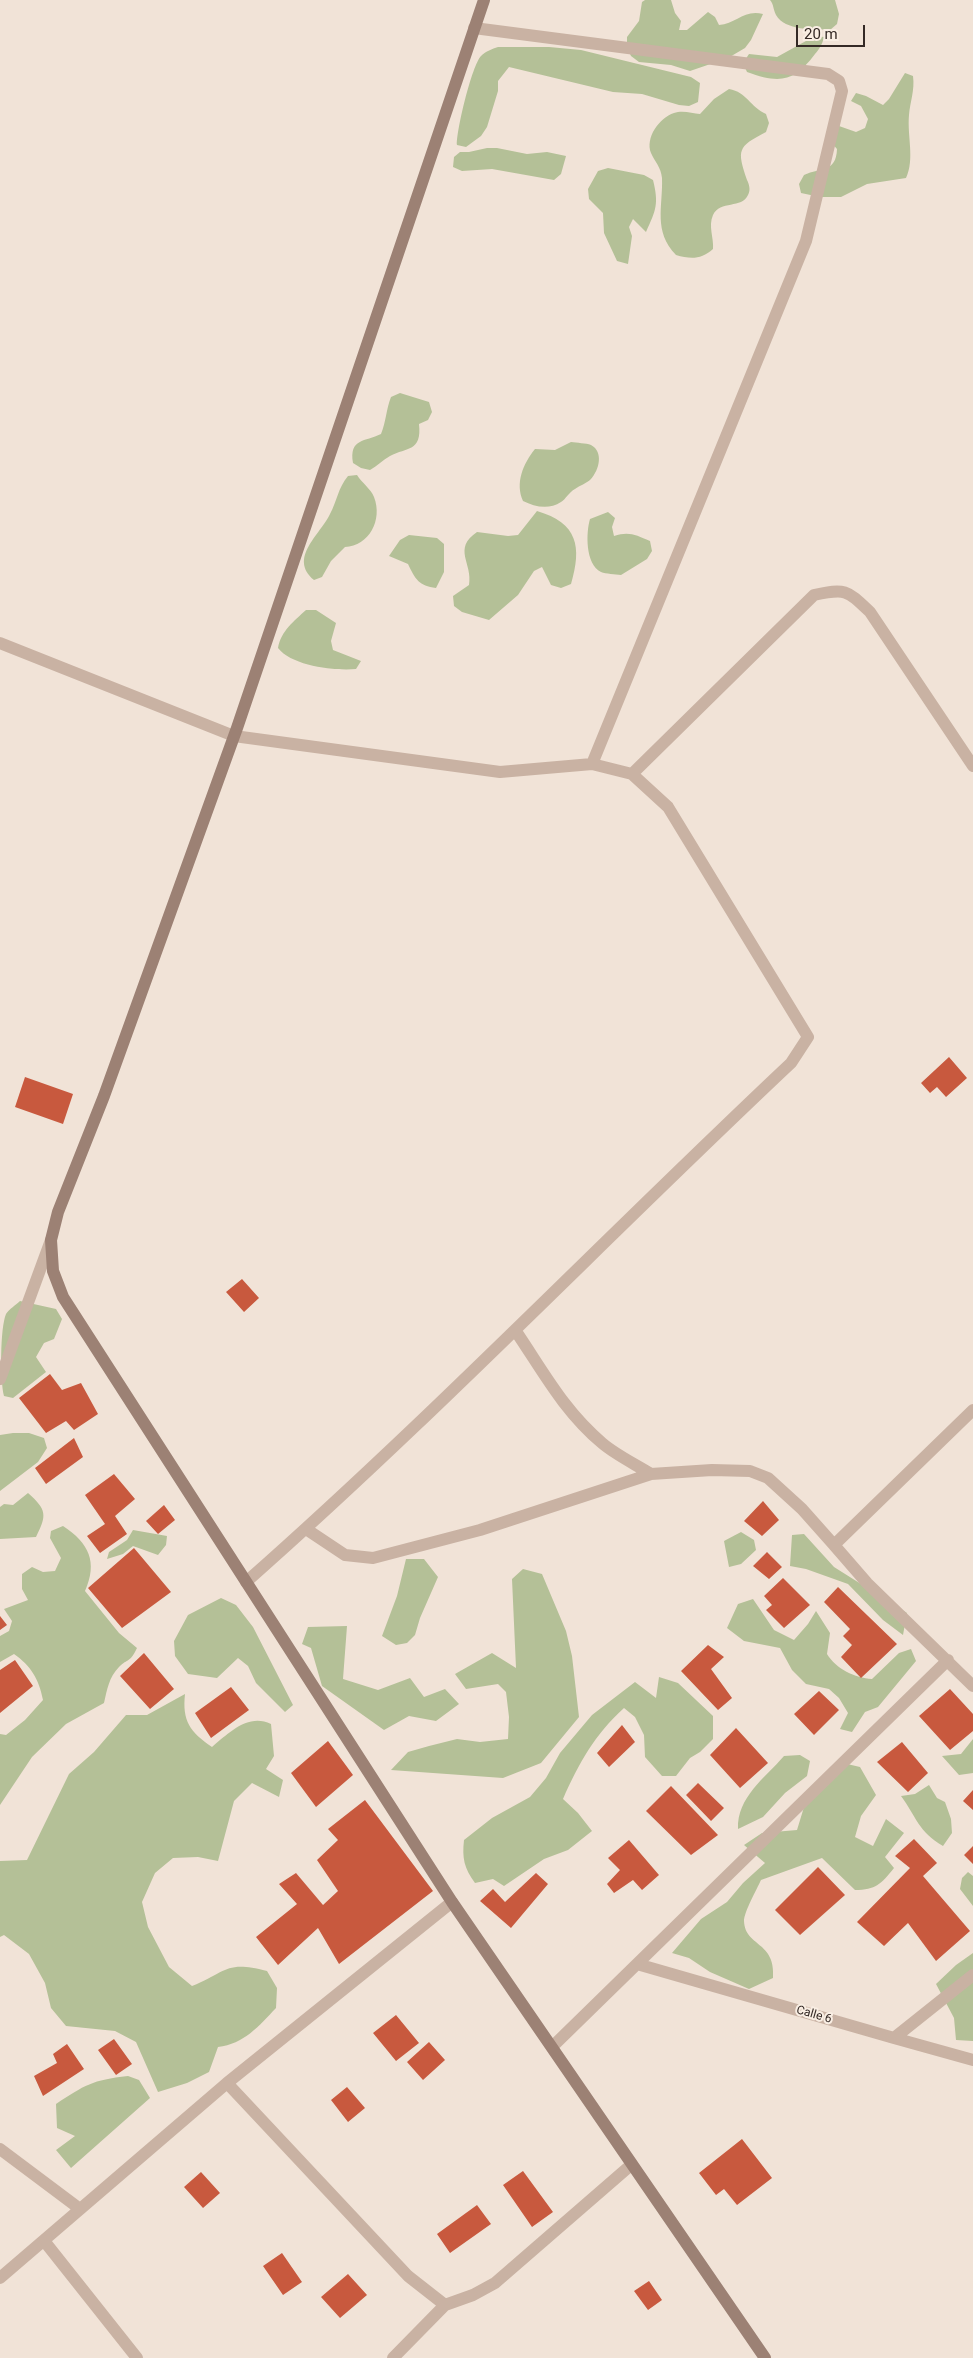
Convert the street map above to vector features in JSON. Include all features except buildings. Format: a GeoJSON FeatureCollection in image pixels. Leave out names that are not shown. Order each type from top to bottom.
{"type":"FeatureCollection","features":[{"type":"Feature","properties":{"kind":"street"},"geometry":{"type":"LineString","coordinates":[[0,1378],[51,1240],[58,1212],[104,1096],[234,736],[484,0]]}},
{"type":"Feature","properties":{"kind":"street"},"geometry":{"type":"LineString","coordinates":[[474,28],[828,74],[839,81],[842,91],[806,241],[592,764]]}},
{"type":"Feature","properties":{"kind":"street"},"geometry":{"type":"LineString","coordinates":[[632,774],[814,595],[837,590],[850,594],[870,612],[973,766]]}},
{"type":"Feature","properties":{"kind":"street"},"geometry":{"type":"LineString","coordinates":[[0,643],[234,736],[500,772],[592,764],[632,774],[668,807],[808,1037],[791,1063],[516,1330],[306,1529],[246,1582]]}},
{"type":"Feature","properties":{"kind":"street"},"geometry":{"type":"LineString","coordinates":[[51,1240],[53,1271],[63,1297],[452,1902],[765,2358]]}},
{"type":"Feature","properties":{"kind":"street"},"geometry":{"type":"LineString","coordinates":[[516,1330],[553,1391],[578,1419],[603,1444],[651,1474]]}},
{"type":"Feature","properties":{"kind":"street"},"geometry":{"type":"LineString","coordinates":[[834,1545],[973,1410]]}},
{"type":"Feature","properties":{"kind":"street"},"geometry":{"type":"LineString","coordinates":[[306,1529],[345,1555],[373,1558],[480,1530],[651,1474],[712,1470],[750,1471],[768,1478],[802,1509],[867,1583],[973,1686]]}},
{"type":"Feature","properties":{"kind":"street"},"geometry":{"type":"LineString","coordinates":[[552,2047],[948,1660]]}},
{"type":"Feature","properties":{"kind":"street"},"geometry":{"type":"LineString","coordinates":[[0,2278],[45,2242],[80,2209],[227,2083],[452,1902]]}},
{"type":"Feature","properties":{"kind":"street","name":"Calle 6"},"geometry":{"type":"LineString","coordinates":[[637,1964],[973,2060]]}},
{"type":"Feature","properties":{"kind":"street"},"geometry":{"type":"LineString","coordinates":[[894,2038],[973,1975]]}},
{"type":"Feature","properties":{"kind":"street"},"geometry":{"type":"LineString","coordinates":[[227,2083],[408,2276],[446,2306]]}},
{"type":"Feature","properties":{"kind":"street"},"geometry":{"type":"LineString","coordinates":[[0,2149],[80,2209]]}},
{"type":"Feature","properties":{"kind":"street"},"geometry":{"type":"LineString","coordinates":[[392,2358],[446,2306],[473,2295],[495,2283],[631,2165]]}},
{"type":"Feature","properties":{"kind":"street"},"geometry":{"type":"LineString","coordinates":[[45,2242],[136,2358]]}},
{"type":"Feature","properties":{"kind":"green space"},"geometry":{"type":"Polygon","coordinates":[[[645,0],[671,0],[675,13],[681,21],[679,30],[687,30],[708,12],[715,17],[719,25],[751,13],[763,14],[751,40],[745,48],[728,58],[690,71],[671,65],[639,62],[631,56],[627,47],[627,37],[639,21],[642,2],[645,0]]]}},
{"type":"Feature","properties":{"kind":"green space"},"geometry":{"type":"Polygon","coordinates":[[[770,0],[835,0],[839,14],[837,24],[830,30],[793,27],[780,20],[770,0]]]}},
{"type":"Feature","properties":{"kind":"green space"},"geometry":{"type":"Polygon","coordinates":[[[815,36],[824,37],[821,46],[807,63],[793,75],[777,79],[747,72],[743,63],[749,54],[777,57],[815,36]]]}},
{"type":"Feature","properties":{"kind":"green space"},"geometry":{"type":"Polygon","coordinates":[[[498,47],[549,47],[581,50],[691,77],[700,83],[698,102],[689,106],[679,105],[642,94],[613,92],[509,67],[498,81],[498,91],[487,127],[481,136],[466,147],[457,145],[465,99],[477,62],[485,53],[498,47]]]}},
{"type":"Feature","properties":{"kind":"green space"},"geometry":{"type":"Polygon","coordinates":[[[905,73],[913,76],[913,91],[909,115],[910,163],[906,178],[867,184],[841,197],[820,197],[801,193],[799,184],[804,175],[831,166],[834,162],[837,149],[830,141],[839,126],[856,132],[865,128],[868,119],[861,106],[851,101],[856,93],[883,105],[889,99],[905,73]]]}},
{"type":"Feature","properties":{"kind":"green space"},"geometry":{"type":"Polygon","coordinates":[[[729,89],[740,93],[756,108],[766,114],[769,123],[766,132],[749,142],[742,150],[741,156],[750,189],[749,193],[741,202],[716,210],[711,223],[713,249],[709,253],[695,258],[676,255],[664,237],[661,218],[662,178],[651,153],[650,141],[655,129],[663,119],[680,112],[700,114],[714,99],[729,89]]]}},
{"type":"Feature","properties":{"kind":"green space"},"geometry":{"type":"Polygon","coordinates":[[[487,148],[527,154],[547,152],[566,156],[561,174],[554,180],[492,169],[462,171],[453,167],[454,157],[460,152],[487,148]]]}},
{"type":"Feature","properties":{"kind":"green space"},"geometry":{"type":"Polygon","coordinates":[[[608,168],[644,175],[653,180],[655,188],[656,207],[646,232],[633,219],[629,227],[632,236],[628,264],[617,261],[604,233],[603,213],[589,199],[588,189],[598,171],[608,168]]]}},
{"type":"Feature","properties":{"kind":"green space"},"geometry":{"type":"Polygon","coordinates":[[[400,393],[429,402],[432,412],[428,420],[419,424],[416,444],[390,456],[370,470],[361,468],[353,463],[353,449],[360,442],[381,434],[391,397],[400,393]]]}},
{"type":"Feature","properties":{"kind":"green space"},"geometry":{"type":"Polygon","coordinates":[[[571,442],[591,445],[598,452],[598,466],[591,479],[573,490],[561,502],[552,506],[537,506],[523,501],[520,481],[524,467],[535,449],[555,450],[571,442]]]}},
{"type":"Feature","properties":{"kind":"green space"},"geometry":{"type":"Polygon","coordinates":[[[357,475],[374,497],[377,514],[375,523],[367,537],[354,546],[345,547],[331,561],[322,577],[314,580],[307,572],[304,563],[308,547],[330,514],[348,476],[357,475]]]}},
{"type":"Feature","properties":{"kind":"green space"},"geometry":{"type":"Polygon","coordinates":[[[537,511],[561,522],[574,538],[576,559],[571,584],[561,588],[551,585],[542,567],[534,571],[518,595],[489,620],[462,612],[454,606],[453,596],[469,585],[465,550],[470,538],[477,532],[508,536],[518,535],[537,511]]]}},
{"type":"Feature","properties":{"kind":"green space"},"geometry":{"type":"Polygon","coordinates":[[[608,512],[615,518],[612,527],[614,536],[636,535],[650,541],[652,551],[647,559],[621,575],[601,572],[596,568],[589,555],[588,532],[590,519],[608,512]]]}},
{"type":"Feature","properties":{"kind":"green space"},"geometry":{"type":"Polygon","coordinates":[[[409,535],[437,538],[444,544],[444,572],[436,588],[425,586],[415,578],[408,564],[389,556],[400,540],[409,535]]]}},
{"type":"Feature","properties":{"kind":"green space"},"geometry":{"type":"Polygon","coordinates":[[[306,610],[316,610],[336,623],[331,641],[333,650],[361,661],[356,669],[314,666],[293,659],[278,648],[285,631],[306,610]]]}},
{"type":"Feature","properties":{"kind":"green space"},"geometry":{"type":"Polygon","coordinates":[[[20,1301],[56,1309],[62,1319],[54,1339],[44,1343],[36,1357],[46,1372],[13,1398],[4,1396],[1,1355],[6,1314],[20,1301]]]}},
{"type":"Feature","properties":{"kind":"green space"},"geometry":{"type":"Polygon","coordinates":[[[29,1433],[44,1438],[47,1448],[38,1462],[0,1491],[0,1435],[29,1433]]]}},
{"type":"Feature","properties":{"kind":"green space"},"geometry":{"type":"Polygon","coordinates":[[[28,1493],[39,1504],[43,1513],[42,1523],[36,1537],[0,1539],[0,1507],[4,1504],[13,1505],[28,1493]]]}},
{"type":"Feature","properties":{"kind":"green space"},"geometry":{"type":"Polygon","coordinates":[[[63,1526],[79,1539],[89,1554],[91,1571],[85,1591],[119,1633],[137,1648],[131,1658],[119,1667],[113,1675],[104,1703],[66,1724],[32,1757],[0,1805],[0,1734],[6,1735],[25,1720],[43,1700],[39,1686],[30,1668],[20,1659],[14,1654],[0,1662],[0,1636],[9,1631],[12,1621],[4,1609],[28,1600],[22,1589],[22,1574],[32,1567],[43,1572],[55,1571],[61,1558],[50,1538],[51,1531],[63,1526]]]}},
{"type":"Feature","properties":{"kind":"green space"},"geometry":{"type":"Polygon","coordinates":[[[133,1530],[167,1536],[166,1545],[158,1555],[133,1546],[123,1554],[107,1559],[109,1552],[127,1540],[133,1530]]]}},
{"type":"Feature","properties":{"kind":"green space"},"geometry":{"type":"Polygon","coordinates":[[[741,1532],[754,1540],[756,1550],[741,1564],[729,1567],[724,1541],[741,1532]]]}},
{"type":"Feature","properties":{"kind":"green space"},"geometry":{"type":"Polygon","coordinates":[[[804,1534],[834,1567],[907,1613],[903,1635],[883,1620],[848,1584],[806,1569],[790,1566],[792,1535],[804,1534]]]}},
{"type":"Feature","properties":{"kind":"green space"},"geometry":{"type":"Polygon","coordinates":[[[406,1559],[424,1559],[438,1577],[420,1618],[415,1635],[407,1643],[396,1645],[382,1636],[397,1596],[406,1559]]]}},
{"type":"Feature","properties":{"kind":"green space"},"geometry":{"type":"Polygon","coordinates":[[[523,1569],[542,1574],[566,1631],[572,1656],[579,1717],[541,1763],[503,1778],[391,1770],[408,1752],[429,1746],[457,1739],[480,1742],[508,1739],[509,1717],[506,1692],[498,1684],[466,1689],[455,1674],[492,1653],[516,1668],[512,1579],[523,1569]]]}},
{"type":"Feature","properties":{"kind":"green space"},"geometry":{"type":"Polygon","coordinates":[[[221,1598],[236,1605],[253,1627],[293,1705],[285,1712],[256,1683],[248,1666],[238,1658],[217,1678],[188,1674],[175,1656],[174,1641],[188,1615],[221,1598]]]}},
{"type":"Feature","properties":{"kind":"green space"},"geometry":{"type":"Polygon","coordinates":[[[753,1599],[774,1630],[794,1640],[816,1611],[830,1633],[827,1654],[835,1664],[853,1675],[872,1679],[899,1653],[911,1649],[916,1661],[878,1707],[865,1712],[852,1732],[840,1729],[848,1713],[839,1698],[829,1689],[806,1684],[792,1670],[780,1648],[744,1641],[727,1628],[738,1604],[753,1599]]]}},
{"type":"Feature","properties":{"kind":"green space"},"geometry":{"type":"Polygon","coordinates":[[[347,1626],[343,1679],[378,1690],[410,1678],[424,1697],[445,1689],[459,1704],[436,1721],[409,1716],[384,1730],[322,1686],[311,1648],[302,1644],[308,1627],[347,1626]]]}},
{"type":"Feature","properties":{"kind":"green space"},"geometry":{"type":"Polygon","coordinates":[[[659,1677],[678,1683],[713,1716],[713,1739],[700,1752],[690,1758],[676,1776],[662,1776],[645,1757],[644,1735],[635,1717],[624,1708],[596,1739],[575,1773],[563,1799],[578,1813],[592,1831],[568,1850],[544,1859],[504,1886],[493,1879],[475,1883],[465,1863],[463,1852],[464,1840],[492,1818],[530,1797],[546,1778],[560,1753],[592,1715],[635,1682],[656,1698],[659,1677]]]}},
{"type":"Feature","properties":{"kind":"green space"},"geometry":{"type":"Polygon","coordinates":[[[185,1694],[185,1712],[189,1725],[198,1736],[212,1747],[239,1726],[254,1721],[263,1721],[271,1724],[274,1756],[266,1769],[283,1780],[279,1797],[252,1783],[234,1801],[218,1861],[198,1857],[173,1858],[155,1873],[142,1902],[148,1927],[169,1967],[192,1986],[234,1967],[267,1971],[277,1988],[276,2008],[243,2038],[218,2047],[209,2072],[187,2083],[158,2092],[136,2042],[115,2031],[66,2026],[51,2008],[45,1983],[29,1954],[4,1935],[0,1937],[0,1861],[27,1860],[69,1774],[94,1752],[126,1715],[147,1715],[185,1694]]]}},
{"type":"Feature","properties":{"kind":"green space"},"geometry":{"type":"Polygon","coordinates":[[[973,1739],[973,1773],[959,1775],[942,1756],[961,1754],[973,1739]]]}},
{"type":"Feature","properties":{"kind":"green space"},"geometry":{"type":"Polygon","coordinates":[[[800,1755],[810,1761],[807,1776],[785,1793],[763,1817],[738,1829],[742,1807],[754,1789],[784,1756],[800,1755]]]}},
{"type":"Feature","properties":{"kind":"green space"},"geometry":{"type":"Polygon","coordinates":[[[843,1763],[860,1767],[876,1795],[861,1816],[855,1837],[873,1846],[886,1819],[904,1833],[885,1857],[894,1868],[885,1878],[877,1885],[868,1889],[855,1890],[822,1858],[761,1880],[748,1906],[744,1921],[749,1936],[770,1957],[773,1966],[773,1978],[749,1989],[710,1972],[689,1958],[672,1953],[701,1919],[727,1902],[743,1883],[765,1863],[744,1845],[762,1833],[797,1830],[808,1794],[843,1763]]]}},
{"type":"Feature","properties":{"kind":"green space"},"geometry":{"type":"Polygon","coordinates":[[[929,1785],[937,1798],[945,1802],[951,1819],[952,1833],[943,1846],[928,1835],[901,1796],[915,1794],[929,1785]]]}},
{"type":"Feature","properties":{"kind":"green space"},"geometry":{"type":"Polygon","coordinates":[[[968,1872],[973,1876],[973,1906],[960,1889],[962,1878],[968,1872]]]}},
{"type":"Feature","properties":{"kind":"green space"},"geometry":{"type":"Polygon","coordinates":[[[973,1953],[973,2041],[956,2040],[954,2018],[936,1984],[956,1965],[973,1953]]]}},
{"type":"Feature","properties":{"kind":"green space"},"geometry":{"type":"Polygon","coordinates":[[[128,2076],[139,2080],[150,2098],[71,2168],[56,2150],[75,2136],[57,2128],[56,2104],[89,2084],[128,2076]]]}}]}
